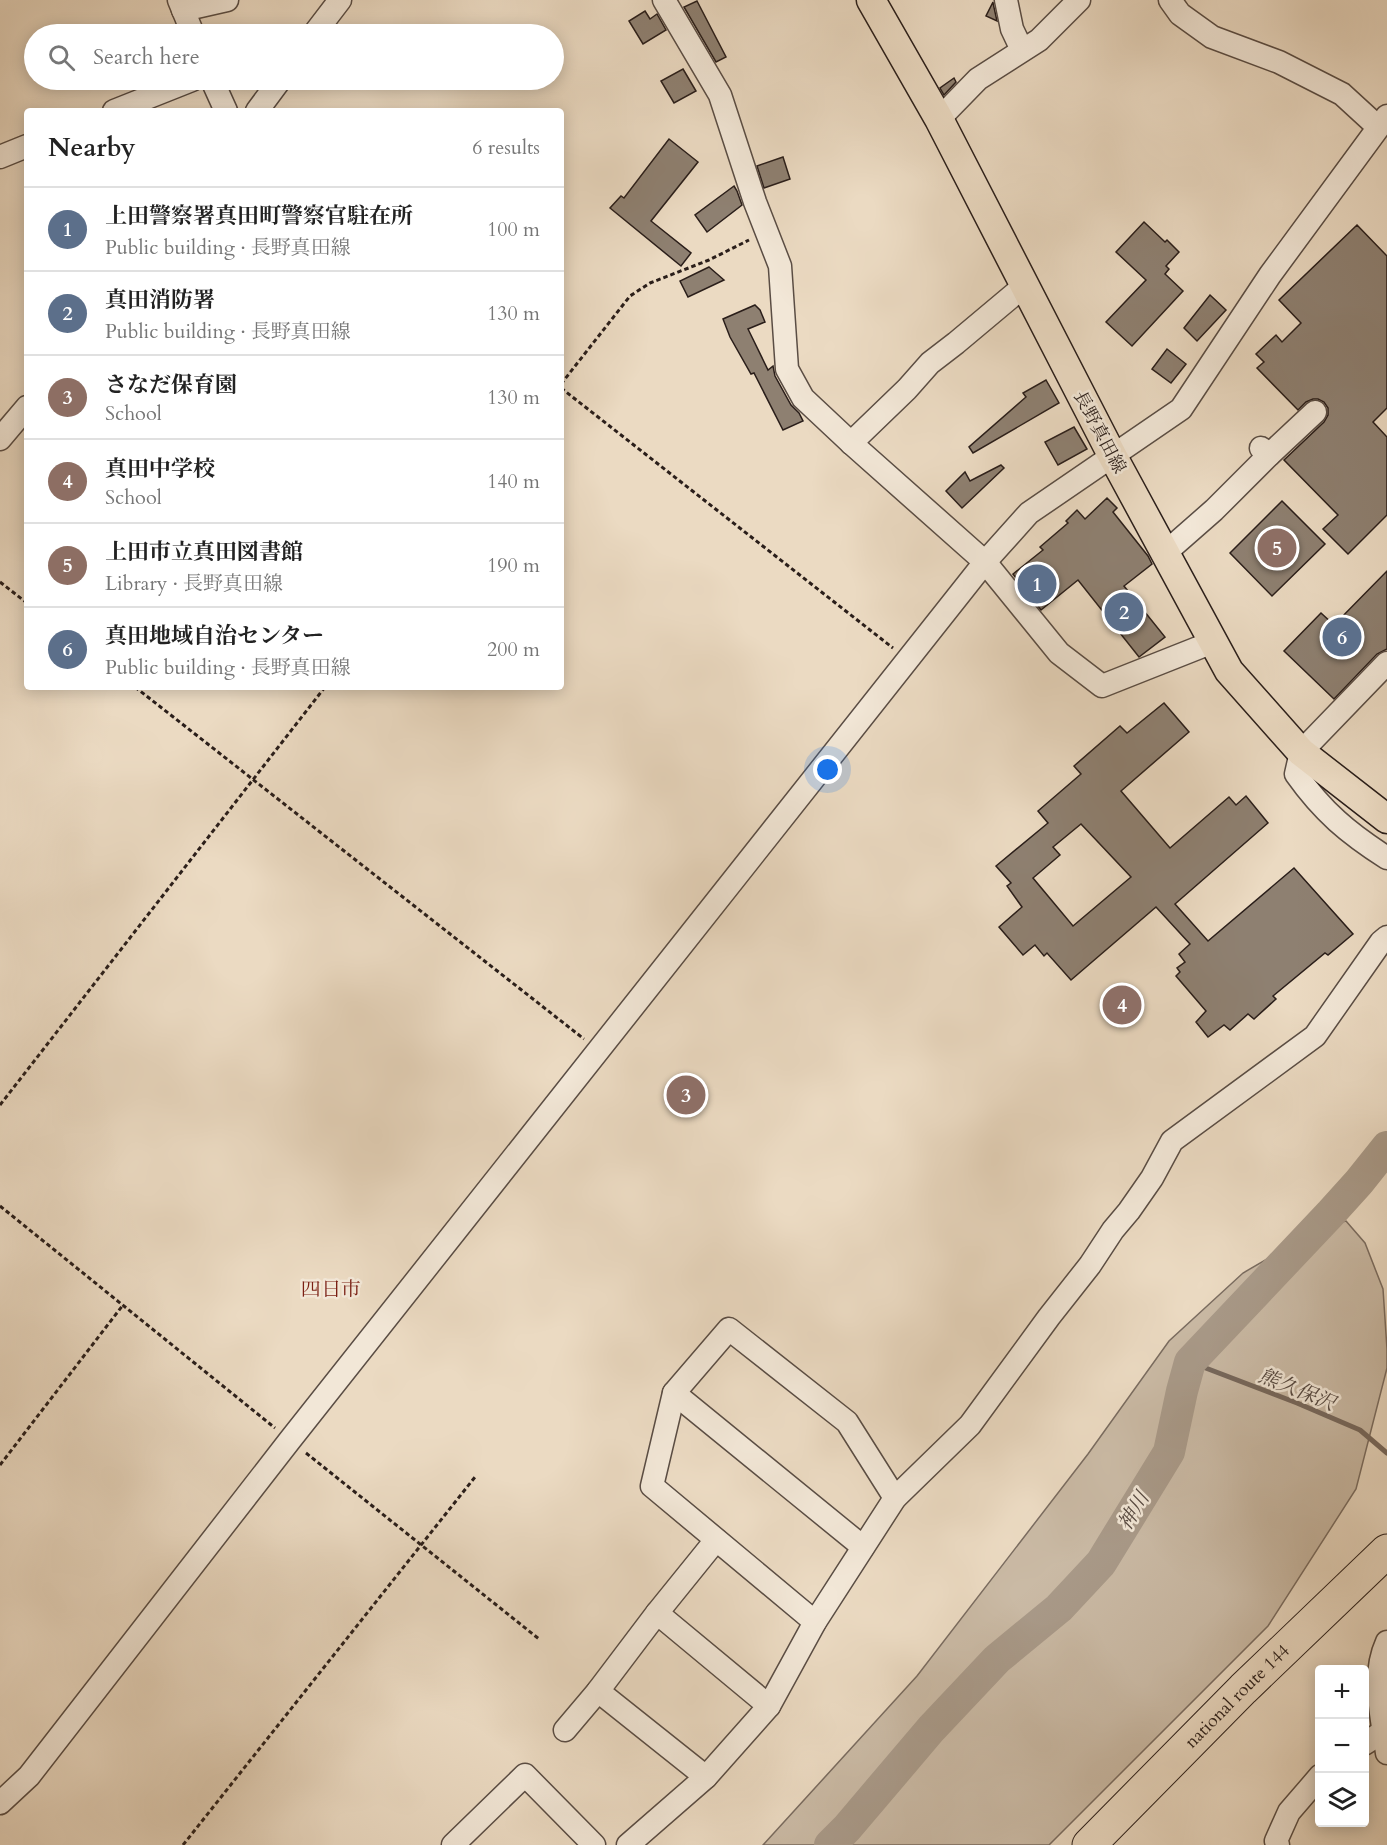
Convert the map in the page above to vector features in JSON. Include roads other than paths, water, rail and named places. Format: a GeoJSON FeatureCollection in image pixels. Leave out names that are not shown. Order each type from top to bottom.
{"type":"FeatureCollection","features":[{"type":"Feature","properties":{"kind":"highway","name":"national route 144"},"geometry":{"type":"LineString","coordinates":[[1089,1845],[1243,1689],[1387,1551]]}},
{"type":"Feature","properties":{"kind":"main road","name":"長野真田線"},"geometry":{"type":"LineString","coordinates":[[871,0],[939,119],[1112,455],[1229,671],[1301,753],[1387,819]]}},
{"type":"Feature","properties":{"kind":"street"},"geometry":{"type":"LineString","coordinates":[[189,24],[181,5],[227,0]]}},
{"type":"Feature","properties":{"kind":"street"},"geometry":{"type":"LineString","coordinates":[[322,24],[340,0]]}},
{"type":"Feature","properties":{"kind":"street"},"geometry":{"type":"LineString","coordinates":[[664,0],[720,96],[764,227],[780,266],[787,369],[803,398],[985,562],[1059,653],[1102,686],[1213,642]]}},
{"type":"Feature","properties":{"kind":"street"},"geometry":{"type":"LineString","coordinates":[[1006,0],[1012,29],[1022,50]]}},
{"type":"Feature","properties":{"kind":"street"},"geometry":{"type":"LineString","coordinates":[[939,119],[978,79],[1039,40],[1079,0]]}},
{"type":"Feature","properties":{"kind":"street"},"geometry":{"type":"LineString","coordinates":[[0,1803],[29,1776],[290,1440],[985,562],[1029,513],[1181,409],[1270,274],[1383,121],[1342,94],[1279,62],[1212,37],[1180,14],[1170,0]]}},
{"type":"Feature","properties":{"kind":"street"},"geometry":{"type":"LineString","coordinates":[[122,108],[167,90]]}},
{"type":"Feature","properties":{"kind":"street"},"geometry":{"type":"LineString","coordinates":[[217,90],[225,108]]}},
{"type":"Feature","properties":{"kind":"street"},"geometry":{"type":"LineString","coordinates":[[259,108],[273,90]]}},
{"type":"Feature","properties":{"kind":"street"},"geometry":{"type":"LineString","coordinates":[[0,156],[24,147]]}},
{"type":"Feature","properties":{"kind":"street"},"geometry":{"type":"LineString","coordinates":[[851,443],[907,389],[930,363],[1024,286]]}},
{"type":"Feature","properties":{"kind":"street"},"geometry":{"type":"LineString","coordinates":[[0,439],[24,411]]}},
{"type":"Feature","properties":{"kind":"street"},"geometry":{"type":"LineString","coordinates":[[1165,553],[1214,510],[1265,451],[1315,412]]}},
{"type":"Feature","properties":{"kind":"street"},"geometry":{"type":"LineString","coordinates":[[1387,663],[1301,753],[1296,774],[1331,817],[1356,838],[1387,858]]}},
{"type":"Feature","properties":{"kind":"street"},"geometry":{"type":"LineString","coordinates":[[628,1845],[706,1777],[769,1706],[815,1622],[895,1498],[970,1425],[1048,1317],[1129,1211],[1152,1178],[1172,1141],[1316,1036],[1381,942],[1387,937]]}},
{"type":"Feature","properties":{"kind":"street"},"geometry":{"type":"LineString","coordinates":[[815,1622],[652,1486],[674,1393],[729,1329],[847,1422],[895,1498]]}},
{"type":"Feature","properties":{"kind":"street"},"geometry":{"type":"LineString","coordinates":[[674,1393],[863,1547]]}},
{"type":"Feature","properties":{"kind":"street"},"geometry":{"type":"LineString","coordinates":[[565,1730],[716,1540]]}},
{"type":"Feature","properties":{"kind":"street"},"geometry":{"type":"LineString","coordinates":[[657,1613],[769,1706]]}},
{"type":"Feature","properties":{"kind":"street"},"geometry":{"type":"LineString","coordinates":[[1369,1744],[1386,1742],[1379,1681],[1380,1658],[1387,1642]]}},
{"type":"Feature","properties":{"kind":"street"},"geometry":{"type":"LineString","coordinates":[[598,1690],[706,1777]]}},
{"type":"Feature","properties":{"kind":"street"},"geometry":{"type":"LineString","coordinates":[[453,1845],[525,1774],[594,1845]]}},
{"type":"Feature","properties":{"kind":"street"},"geometry":{"type":"LineString","coordinates":[[1278,1845],[1276,1841],[1289,1812],[1315,1782]]}},
{"type":"Feature","properties":{"kind":"waterway","name":"神川"},"geometry":{"type":"LineString","coordinates":[[830,1845],[931,1729],[997,1659],[1059,1608],[1101,1563],[1169,1452],[1190,1362],[1331,1213],[1387,1147]]}},
{"type":"Feature","properties":{"kind":"waterway","name":"熊久保沢"},"geometry":{"type":"LineString","coordinates":[[1190,1362],[1360,1430],[1387,1453]]}},
{"type":"Feature","properties":{"kind":"place","name":"上田市立真田図書館"},"geometry":{"type":"Point","coordinates":[1277,548]}},
{"type":"Feature","properties":{"kind":"place","name":"上田警察署真田町警察官駐在所"},"geometry":{"type":"Point","coordinates":[1037,584]}},
{"type":"Feature","properties":{"kind":"place","name":"真田消防署"},"geometry":{"type":"Point","coordinates":[1124,612]}},
{"type":"Feature","properties":{"kind":"place","name":"真田地域自治センター"},"geometry":{"type":"Point","coordinates":[1342,637]}},
{"type":"Feature","properties":{"kind":"place","name":"真田中学校"},"geometry":{"type":"Point","coordinates":[1122,1005]}},
{"type":"Feature","properties":{"kind":"place","name":"さなだ保育園"},"geometry":{"type":"Point","coordinates":[686,1095]}},
{"type":"Feature","properties":{"kind":"district","name":"四日市"},"geometry":{"type":"Point","coordinates":[331,1289]}}]}
